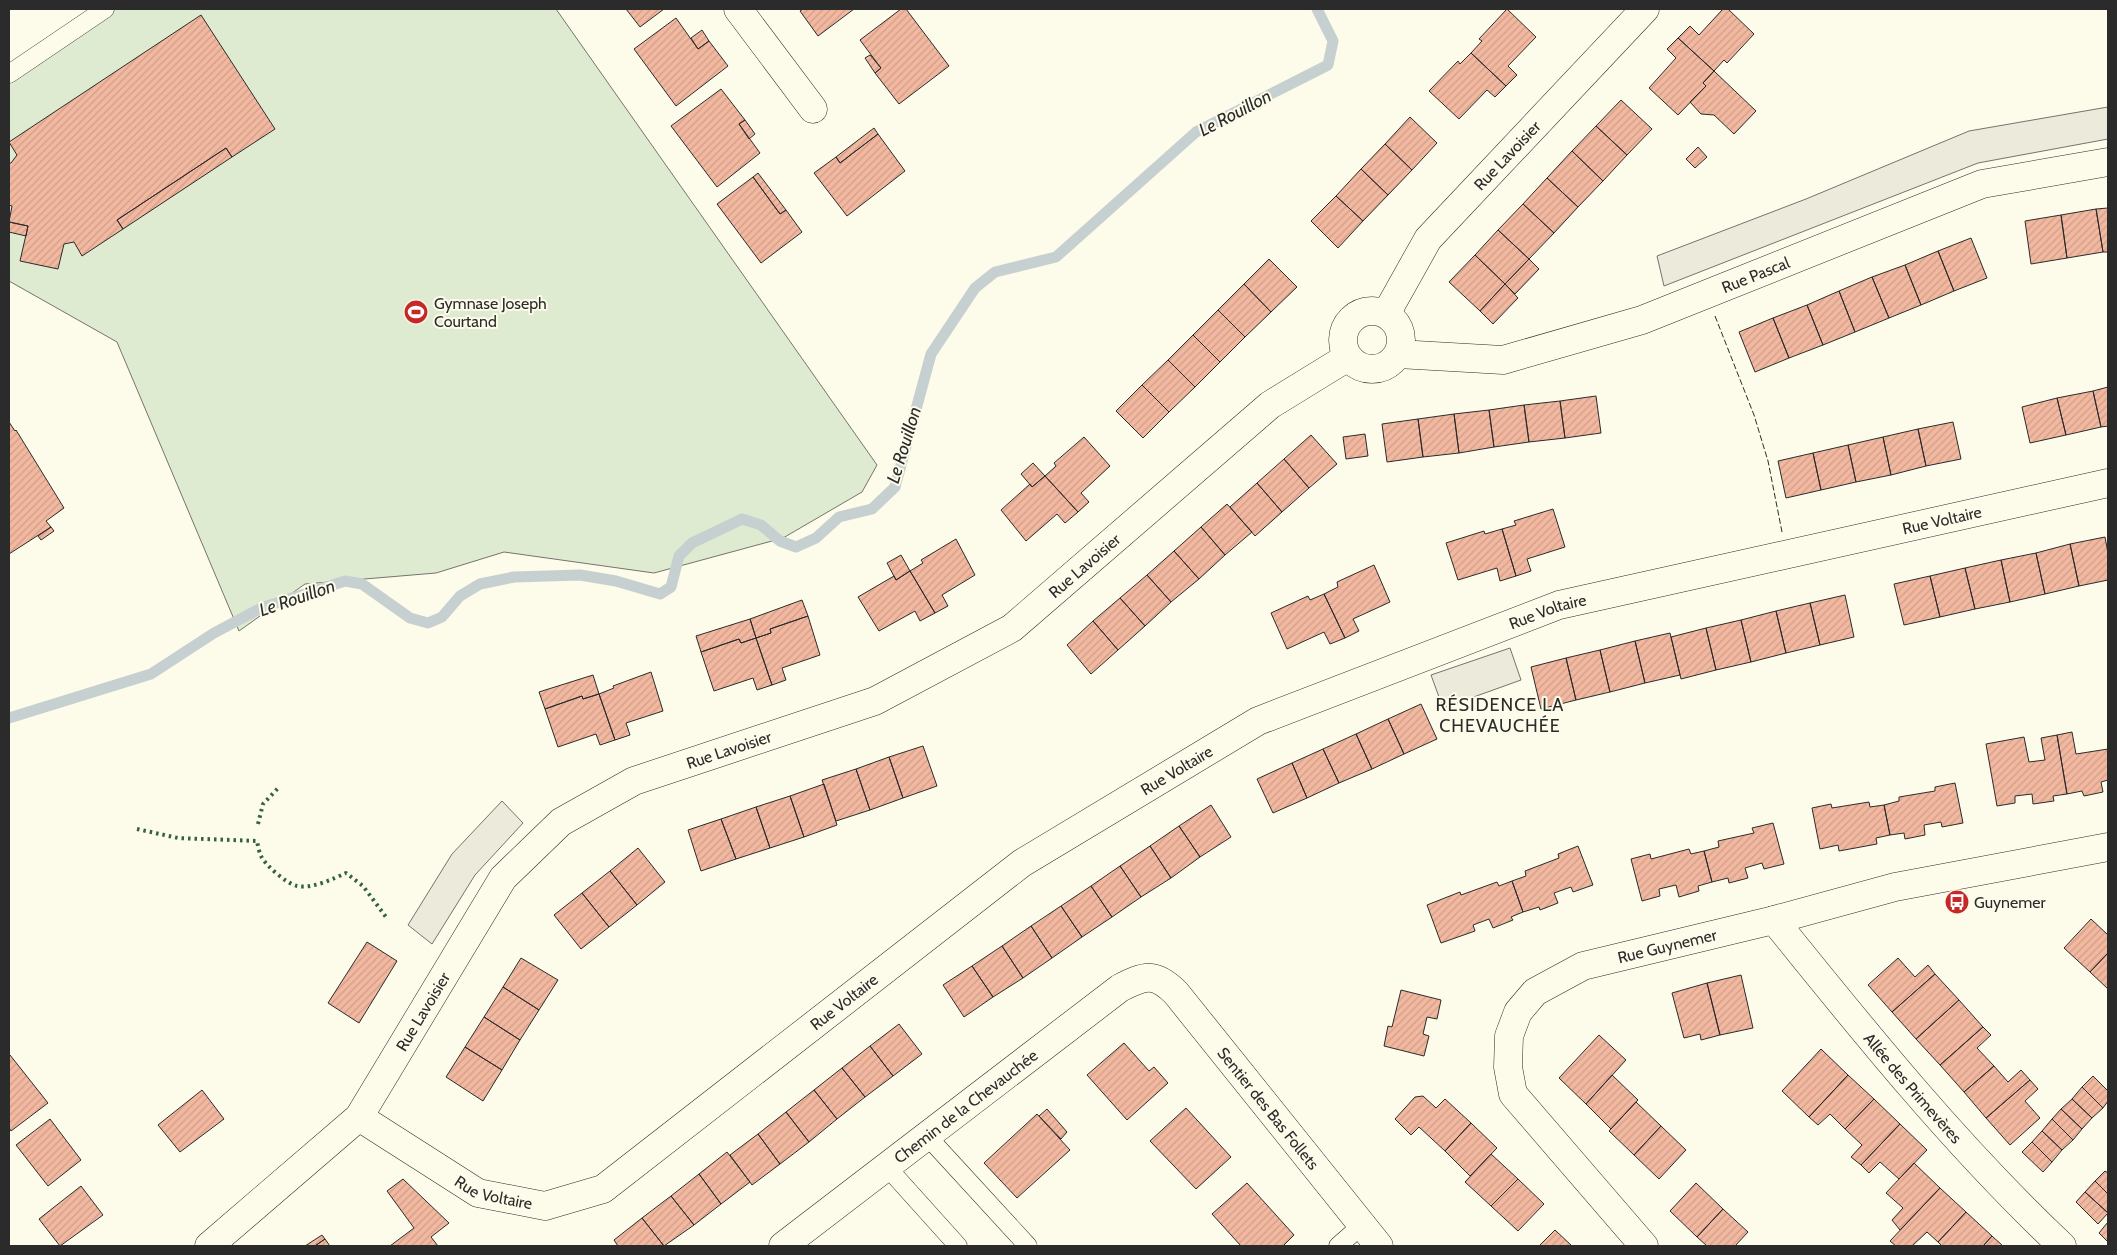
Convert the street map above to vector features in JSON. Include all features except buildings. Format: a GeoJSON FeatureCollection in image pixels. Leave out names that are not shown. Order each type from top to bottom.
{"type":"FeatureCollection","features":[{"type":"Feature","properties":{"kind":"street"},"geometry":{"type":"LineString","coordinates":[[738,9],[813,109]]}},
{"type":"Feature","properties":{"kind":"street","name":"Rue Lavoisier"},"geometry":{"type":"LineString","coordinates":[[1386,314],[1428,239],[1645,9]]}},
{"type":"Feature","properties":{"kind":"street","name":"Rue Pascal"},"geometry":{"type":"LineString","coordinates":[[1398,354],[1503,360],[1642,320],[1982,184],[2108,162]]}},
{"type":"Feature","properties":{"kind":"street"},"geometry":{"type":"LineString","coordinates":[[1376,310],[1393,319],[1399,328],[1401,344],[1398,354],[1382,368],[1372,369],[1355,364],[1348,357],[1342,345],[1342,335],[1350,320],[1366,311],[1376,310]]}},
{"type":"Feature","properties":{"kind":"street","name":"Rue Lavoisier"},"geometry":{"type":"LineString","coordinates":[[209,1246],[359,1117],[503,878],[561,822],[634,781],[875,701],[1012,628],[1270,405],[1348,357]]}},
{"type":"Feature","properties":{"kind":"street","name":"Rue Voltaire"},"geometry":{"type":"LineString","coordinates":[[359,1117],[478,1193],[545,1206],[603,1189],[1022,863],[1258,722],[1559,605],[2108,483]]}},
{"type":"Feature","properties":{"kind":"street","name":"Rue Guynemer"},"geometry":{"type":"LineString","coordinates":[[1644,1246],[1513,1094],[1508,1067],[1509,1036],[1518,1012],[1535,992],[1584,966],[1774,920],[1895,887],[2108,847]]}},
{"type":"Feature","properties":{"kind":"street","name":"Allée des Primevères"},"geometry":{"type":"LineString","coordinates":[[1774,920],[1889,1062],[2028,1214],[2062,1246]]}},
{"type":"Feature","properties":{"kind":"street","name":"Chemin de la Chevauchée"},"geometry":{"type":"LineString","coordinates":[[783,1246],[1120,988],[1137,979],[1153,976]]}},
{"type":"Feature","properties":{"kind":"street","name":"Sentier des Bas Follets"},"geometry":{"type":"LineString","coordinates":[[1153,976],[1165,982],[1176,993],[1379,1246]]}},
{"type":"Feature","properties":{"kind":"lane"},"geometry":{"type":"LineString","coordinates":[[9,74],[105,9]]}},
{"type":"Feature","properties":{"kind":"lane"},"geometry":{"type":"LineString","coordinates":[[927,1136],[1028,1246]]}},
{"type":"Feature","properties":{"kind":"lane"},"geometry":{"type":"LineString","coordinates":[[887,1167],[958,1246]]}},
{"type":"Feature","properties":{"kind":"lane"},"geometry":{"type":"LineString","coordinates":[[1338,1246],[1362,1225]]}},
{"type":"Feature","properties":{"kind":"green space","name":"Gymnase Joseph Courtand"},"geometry":{"type":"Polygon","coordinates":[[[105,9],[556,9],[877,465],[862,492],[783,538],[654,573],[504,552],[436,573],[305,584],[239,631],[117,342],[9,281],[9,74],[105,9]]]}},
{"type":"Feature","properties":{"kind":"shaded area"},"geometry":{"type":"Polygon","coordinates":[[[2108,107],[2108,139],[1978,163],[1664,286],[1657,256],[1806,199],[1969,131],[2108,107]]]}},
{"type":"Feature","properties":{"kind":"shaded area"},"geometry":{"type":"Polygon","coordinates":[[[1510,648],[1521,680],[1443,708],[1431,675],[1510,648]]]}},
{"type":"Feature","properties":{"kind":"shaded area"},"geometry":{"type":"Polygon","coordinates":[[[502,801],[523,823],[475,875],[432,944],[408,925],[452,854],[502,801]]]}},
{"type":"Feature","properties":{"kind":"waterway","name":"Le Rouillon"},"geometry":{"type":"LineString","coordinates":[[9,718],[151,674],[214,633],[261,608],[345,581],[362,584],[410,618],[428,623],[442,617],[460,596],[480,584],[514,577],[580,575],[616,581],[660,594],[671,587],[679,556],[692,543],[742,519],[761,525],[780,541],[796,547],[816,538],[839,517],[872,509],[895,487],[931,354],[975,288],[995,272],[1056,257],[1196,132],[1328,65],[1333,41],[1317,9]]}},
{"type":"Feature","properties":{"kind":"hedge"},"geometry":{"type":"LineString","coordinates":[[258,824],[263,804],[280,786]]}},
{"type":"Feature","properties":{"kind":"hedge"},"geometry":{"type":"LineString","coordinates":[[137,829],[178,838],[257,841],[263,860],[277,874],[293,885],[309,886],[346,873],[363,886],[386,917]]}},
{"type":"Feature","properties":{"kind":"fence"},"geometry":{"type":"LineString","coordinates":[[1715,316],[1754,415],[1768,461],[1782,532]]}},
{"type":"Feature","properties":{"kind":"place","name":"Gymnase Joseph Courtand"},"geometry":{"type":"Point","coordinates":[416,312]}},
{"type":"Feature","properties":{"kind":"place","name":"Guynemer"},"geometry":{"type":"Point","coordinates":[1957,902]}},
{"type":"Feature","properties":{"kind":"district","name":"RÉSIDENCE LA CHEVAUCHÉE"},"geometry":{"type":"Point","coordinates":[1500,715]}}]}
